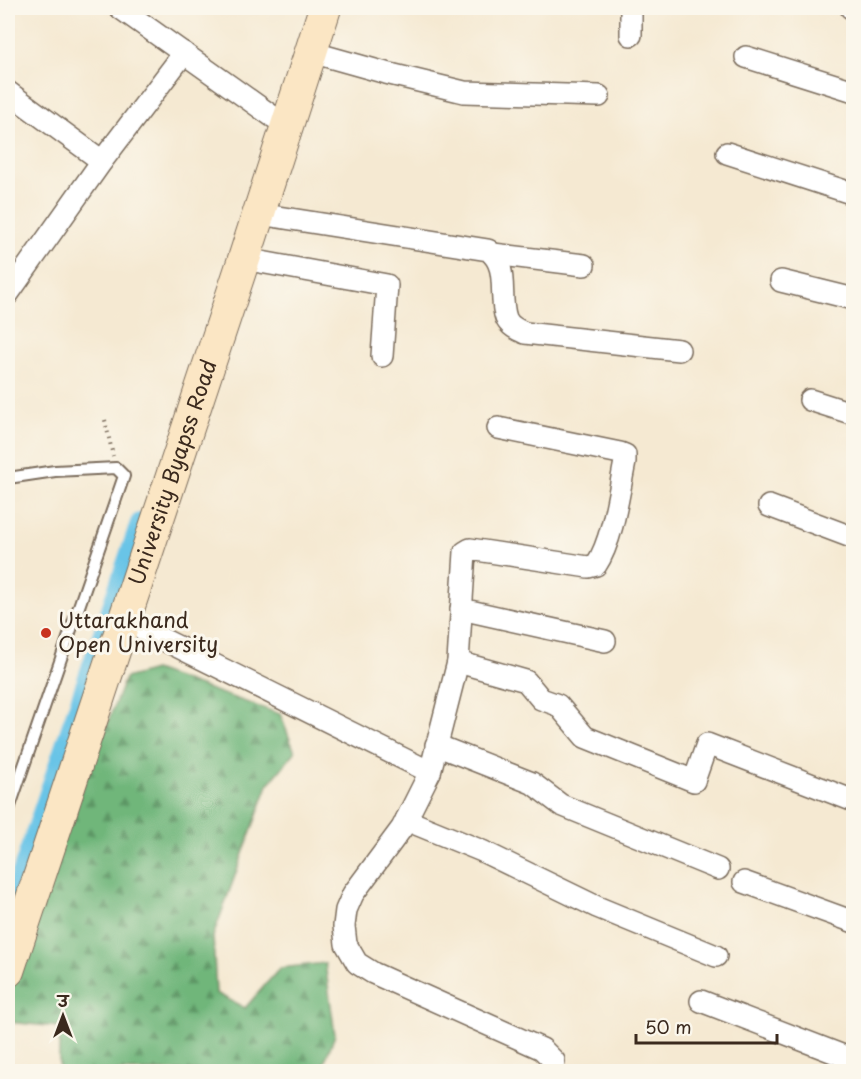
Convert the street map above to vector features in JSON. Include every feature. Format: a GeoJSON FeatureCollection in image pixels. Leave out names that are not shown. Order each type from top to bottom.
{"type":"FeatureCollection","features":[{"type":"Feature","properties":{"kind":"main road","name":"University Byapss Road"},"geometry":{"type":"LineString","coordinates":[[8,971],[259,214],[279,121],[311,52],[325,8]]}},
{"type":"Feature","properties":{"kind":"street"},"geometry":{"type":"LineString","coordinates":[[120,8],[279,121]]}},
{"type":"Feature","properties":{"kind":"street"},"geometry":{"type":"LineString","coordinates":[[630,8],[631,34]]}},
{"type":"Feature","properties":{"kind":"street"},"geometry":{"type":"LineString","coordinates":[[311,52],[464,92],[599,96]]}},
{"type":"Feature","properties":{"kind":"street"},"geometry":{"type":"LineString","coordinates":[[8,294],[15,268],[102,161],[184,53]]}},
{"type":"Feature","properties":{"kind":"street"},"geometry":{"type":"LineString","coordinates":[[746,57],[854,91]]}},
{"type":"Feature","properties":{"kind":"street"},"geometry":{"type":"LineString","coordinates":[[8,92],[102,161]]}},
{"type":"Feature","properties":{"kind":"street"},"geometry":{"type":"LineString","coordinates":[[728,153],[854,194]]}},
{"type":"Feature","properties":{"kind":"street"},"geometry":{"type":"LineString","coordinates":[[259,214],[488,250],[500,262],[506,320],[515,328],[525,333],[679,350]]}},
{"type":"Feature","properties":{"kind":"street"},"geometry":{"type":"LineString","coordinates":[[494,254],[584,265]]}},
{"type":"Feature","properties":{"kind":"street"},"geometry":{"type":"LineString","coordinates":[[244,259],[387,285],[382,356]]}},
{"type":"Feature","properties":{"kind":"street"},"geometry":{"type":"LineString","coordinates":[[781,281],[854,299]]}},
{"type":"Feature","properties":{"kind":"street"},"geometry":{"type":"LineString","coordinates":[[810,400],[854,414]]}},
{"type":"Feature","properties":{"kind":"street"},"geometry":{"type":"LineString","coordinates":[[498,428],[625,455],[611,525],[600,559],[596,565],[588,567],[470,549],[465,552],[458,662],[430,772],[406,820],[353,894],[346,910],[344,926],[346,944],[357,963],[373,973],[542,1049],[554,1061],[552,1071]]}},
{"type":"Feature","properties":{"kind":"street"},"geometry":{"type":"LineString","coordinates":[[769,506],[854,538]]}},
{"type":"Feature","properties":{"kind":"street"},"geometry":{"type":"LineString","coordinates":[[461,609],[605,641]]}},
{"type":"Feature","properties":{"kind":"street"},"geometry":{"type":"LineString","coordinates":[[124,620],[430,772]]}},
{"type":"Feature","properties":{"kind":"street"},"geometry":{"type":"LineString","coordinates":[[458,662],[526,681],[542,699],[558,705],[585,737],[694,782],[707,744],[854,801]]}},
{"type":"Feature","properties":{"kind":"street"},"geometry":{"type":"LineString","coordinates":[[436,745],[532,783],[561,805],[718,868]]}},
{"type":"Feature","properties":{"kind":"street"},"geometry":{"type":"LineString","coordinates":[[406,820],[482,851],[597,907],[716,956]]}},
{"type":"Feature","properties":{"kind":"street"},"geometry":{"type":"LineString","coordinates":[[744,882],[854,922]]}},
{"type":"Feature","properties":{"kind":"street"},"geometry":{"type":"LineString","coordinates":[[701,1001],[854,1060]]}},
{"type":"Feature","properties":{"kind":"lane"},"geometry":{"type":"LineString","coordinates":[[8,477],[55,471],[116,468],[124,476],[8,812]]}},
{"type":"Feature","properties":{"kind":"path"},"geometry":{"type":"LineString","coordinates":[[105,420],[116,468]]}},
{"type":"Feature","properties":{"kind":"green space"},"geometry":{"type":"Polygon","coordinates":[[[154,670],[280,714],[295,752],[268,785],[213,936],[216,993],[245,1008],[280,968],[325,963],[335,1035],[321,1071],[59,1071],[59,1027],[8,1022],[8,978],[125,678],[154,670]]]}},
{"type":"Feature","properties":{"kind":"waterway"},"geometry":{"type":"LineString","coordinates":[[8,914],[140,523]]}},
{"type":"Feature","properties":{"kind":"place","name":"Uttarakhand Open University"},"geometry":{"type":"Point","coordinates":[46,633]}}]}
